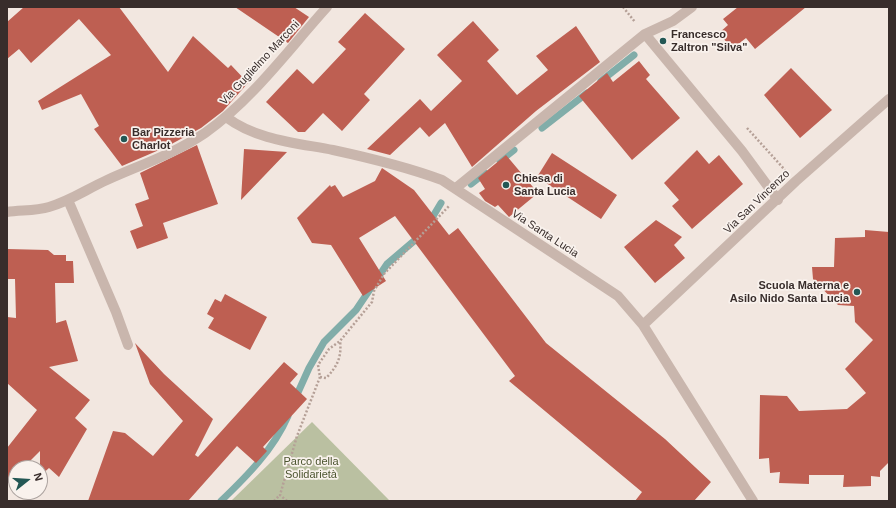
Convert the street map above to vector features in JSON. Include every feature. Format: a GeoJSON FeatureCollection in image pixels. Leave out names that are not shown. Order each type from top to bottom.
{"type":"FeatureCollection","features":[{"type":"Feature","properties":{"kind":"street","name":"Via Guglielmo Marconi"},"geometry":{"type":"LineString","coordinates":[[7,212],[44,208],[68,200],[107,180],[168,155],[204,134],[226,117],[328,7]]}},
{"type":"Feature","properties":{"kind":"street"},"geometry":{"type":"LineString","coordinates":[[459,191],[645,34],[673,21],[692,7]]}},
{"type":"Feature","properties":{"kind":"street"},"geometry":{"type":"LineString","coordinates":[[645,34],[742,151],[778,200]]}},
{"type":"Feature","properties":{"kind":"street","name":"Via San Vincenzo"},"geometry":{"type":"LineString","coordinates":[[643,325],[778,200],[796,181],[889,98]]}},
{"type":"Feature","properties":{"kind":"street","name":"Via Santa Lucia"},"geometry":{"type":"LineString","coordinates":[[226,117],[257,134],[418,171],[442,180],[618,296],[643,325],[753,501]]}},
{"type":"Feature","properties":{"kind":"street"},"geometry":{"type":"LineString","coordinates":[[68,200],[116,312],[128,345]]}},
{"type":"Feature","properties":{"kind":"path"},"geometry":{"type":"LineString","coordinates":[[274,501],[280,495],[296,436],[320,377],[318,365],[330,349],[340,341],[372,302],[374,291],[384,274],[459,191]]}},
{"type":"Feature","properties":{"kind":"path"},"geometry":{"type":"LineString","coordinates":[[320,377],[326,378],[339,361],[341,350],[340,341]]}},
{"type":"Feature","properties":{"kind":"path"},"geometry":{"type":"LineString","coordinates":[[280,495],[287,501]]}},
{"type":"Feature","properties":{"kind":"green space","name":"Parco della Solidarietà"},"geometry":{"type":"Polygon","coordinates":[[[312,422],[390,501],[231,501],[312,422]]]}},
{"type":"Feature","properties":{"kind":"building"},"geometry":{"type":"Polygon","coordinates":[[[24,7],[119,7],[168,72],[193,36],[228,68],[231,65],[248,83],[223,111],[201,128],[166,147],[122,166],[94,129],[99,126],[81,94],[42,110],[38,101],[111,55],[79,19],[31,63],[19,49],[7,59],[7,22],[24,7]]]}},
{"type":"Feature","properties":{"kind":"building"},"geometry":{"type":"Polygon","coordinates":[[[235,7],[294,7],[309,17],[288,43],[235,7]]]}},
{"type":"Feature","properties":{"kind":"building"},"geometry":{"type":"Polygon","coordinates":[[[738,7],[806,7],[755,49],[746,38],[732,49],[719,33],[728,25],[723,19],[738,7]]]}},
{"type":"Feature","properties":{"kind":"building"},"geometry":{"type":"Polygon","coordinates":[[[365,13],[405,49],[364,94],[370,100],[342,131],[323,113],[305,132],[298,132],[266,102],[297,69],[313,84],[346,49],[338,42],[365,13]]]}},
{"type":"Feature","properties":{"kind":"building"},"geometry":{"type":"Polygon","coordinates":[[[473,21],[499,50],[487,61],[517,95],[548,70],[536,56],[576,26],[600,62],[536,111],[472,167],[445,123],[429,137],[420,127],[390,155],[367,149],[420,99],[431,111],[462,81],[437,55],[473,21]]]}},
{"type":"Feature","properties":{"kind":"building"},"geometry":{"type":"Polygon","coordinates":[[[639,61],[650,75],[646,79],[680,118],[632,160],[579,96],[607,73],[613,82],[639,61]]]}},
{"type":"Feature","properties":{"kind":"building"},"geometry":{"type":"Polygon","coordinates":[[[791,68],[832,110],[800,138],[764,95],[791,68]]]}},
{"type":"Feature","properties":{"kind":"building"},"geometry":{"type":"Polygon","coordinates":[[[197,145],[218,204],[163,223],[168,238],[137,249],[130,231],[143,226],[135,204],[149,199],[140,173],[197,145]]]}},
{"type":"Feature","properties":{"kind":"building"},"geometry":{"type":"Polygon","coordinates":[[[244,149],[287,152],[241,200],[244,149]]]}},
{"type":"Feature","properties":{"kind":"building"},"geometry":{"type":"Polygon","coordinates":[[[697,150],[709,164],[719,155],[743,184],[692,229],[672,206],[679,200],[664,183],[697,150]]]}},
{"type":"Feature","properties":{"kind":"building"},"geometry":{"type":"Polygon","coordinates":[[[552,153],[617,195],[601,219],[537,177],[552,153]]]}},
{"type":"Feature","properties":{"kind":"building"},"geometry":{"type":"Polygon","coordinates":[[[506,155],[538,193],[509,217],[498,205],[495,207],[485,201],[479,193],[485,189],[478,178],[506,155]]]}},
{"type":"Feature","properties":{"kind":"building"},"geometry":{"type":"Polygon","coordinates":[[[382,168],[414,190],[449,235],[458,228],[546,343],[665,439],[711,482],[694,501],[635,501],[642,492],[509,381],[515,376],[395,216],[359,238],[386,281],[363,296],[331,245],[312,243],[297,218],[330,185],[331,187],[335,185],[343,197],[375,181],[382,168]]]}},
{"type":"Feature","properties":{"kind":"building"},"geometry":{"type":"Polygon","coordinates":[[[656,220],[682,237],[674,245],[685,258],[655,283],[624,247],[656,220]]]}},
{"type":"Feature","properties":{"kind":"building"},"geometry":{"type":"Polygon","coordinates":[[[865,230],[889,232],[889,462],[880,471],[880,477],[871,476],[871,486],[843,487],[844,475],[809,475],[809,484],[779,483],[780,472],[770,473],[769,458],[759,459],[760,395],[787,396],[799,411],[847,409],[866,393],[845,369],[873,340],[855,322],[854,306],[838,305],[813,279],[812,267],[834,267],[835,238],[865,237],[865,230]]]}},
{"type":"Feature","properties":{"kind":"building"},"geometry":{"type":"Polygon","coordinates":[[[7,249],[48,250],[54,255],[66,255],[66,261],[73,261],[74,283],[55,283],[56,323],[66,320],[78,361],[49,367],[90,400],[75,418],[87,429],[59,477],[49,468],[48,469],[48,460],[40,460],[40,451],[31,460],[8,460],[7,484],[7,448],[37,410],[7,383],[7,317],[16,318],[15,279],[7,279],[7,249]]]}},
{"type":"Feature","properties":{"kind":"building"},"geometry":{"type":"Polygon","coordinates":[[[225,294],[267,317],[250,350],[208,328],[214,318],[207,314],[215,299],[221,302],[225,294]]]}},
{"type":"Feature","properties":{"kind":"building"},"geometry":{"type":"Polygon","coordinates":[[[135,343],[164,374],[213,419],[195,455],[198,457],[284,362],[298,374],[290,383],[307,399],[263,447],[267,451],[256,463],[237,446],[188,501],[88,501],[113,431],[125,433],[153,456],[183,421],[150,384],[135,343]]]}},
{"type":"Feature","properties":{"kind":"waterway"},"geometry":{"type":"LineString","coordinates":[[601,81],[634,55]]}},
{"type":"Feature","properties":{"kind":"waterway"},"geometry":{"type":"LineString","coordinates":[[542,128],[587,93]]}},
{"type":"Feature","properties":{"kind":"waterway"},"geometry":{"type":"LineString","coordinates":[[500,161],[514,150]]}},
{"type":"Feature","properties":{"kind":"waterway"},"geometry":{"type":"LineString","coordinates":[[471,184],[485,173]]}},
{"type":"Feature","properties":{"kind":"waterway"},"geometry":{"type":"LineString","coordinates":[[429,223],[441,203]]}},
{"type":"Feature","properties":{"kind":"waterway"},"geometry":{"type":"LineString","coordinates":[[295,399],[309,368],[324,342],[356,310],[387,264],[421,235]]}},
{"type":"Feature","properties":{"kind":"waterway"},"geometry":{"type":"LineString","coordinates":[[221,501],[259,462],[275,440],[288,416]]}},
{"type":"Feature","properties":{"kind":"place","name":"Francesco Zaltron \"Silva\""},"geometry":{"type":"Point","coordinates":[663,41]}},
{"type":"Feature","properties":{"kind":"place","name":"Bar Pizzeria Charlot"},"geometry":{"type":"Point","coordinates":[124,139]}},
{"type":"Feature","properties":{"kind":"place","name":"Chiesa di Santa Lucia"},"geometry":{"type":"Point","coordinates":[506,185]}},
{"type":"Feature","properties":{"kind":"place","name":"Scuola Materna e Asilo Nido Santa Lucia"},"geometry":{"type":"Point","coordinates":[857,292]}}]}
